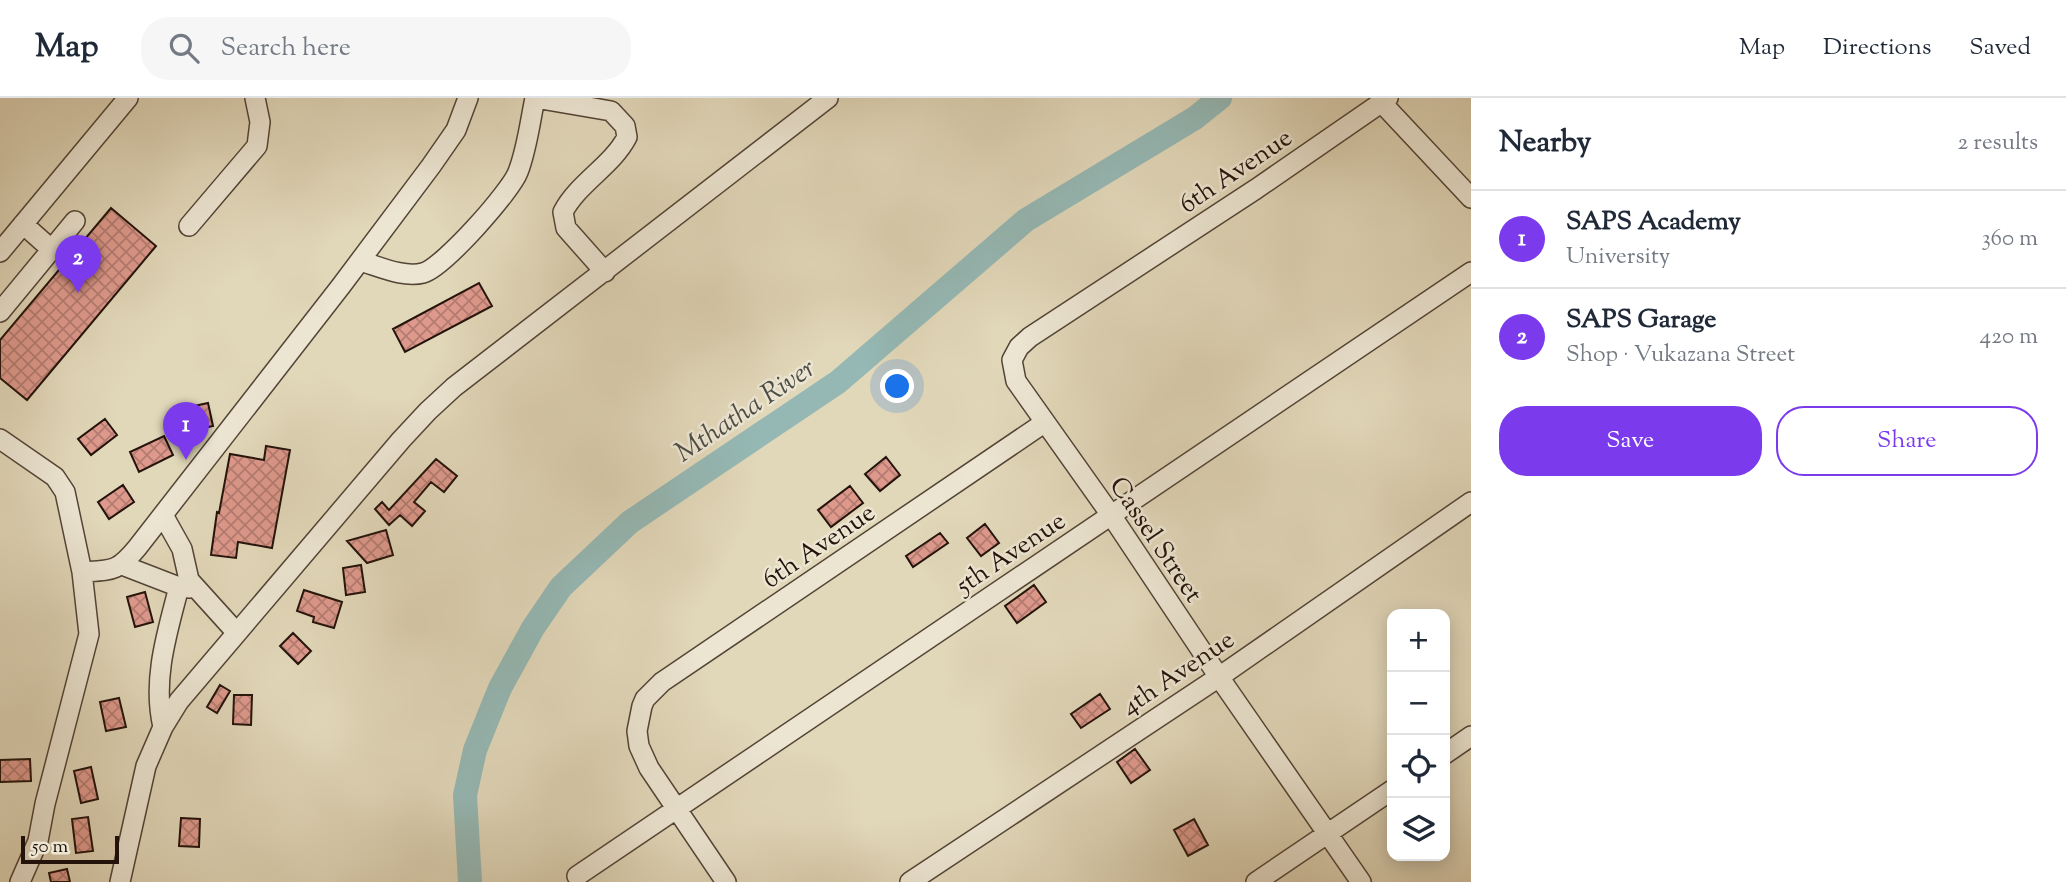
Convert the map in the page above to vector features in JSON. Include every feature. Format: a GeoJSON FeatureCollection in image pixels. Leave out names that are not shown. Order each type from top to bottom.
{"type":"FeatureCollection","features":[{"type":"Feature","properties":{"kind":"street"},"geometry":{"type":"LineString","coordinates":[[0,252],[128,98]]}},
{"type":"Feature","properties":{"kind":"street"},"geometry":{"type":"LineString","coordinates":[[189,226],[257,145],[260,122],[255,98]]}},
{"type":"Feature","properties":{"kind":"street"},"geometry":{"type":"LineString","coordinates":[[82,572],[103,571],[122,565],[163,516],[360,261],[456,130],[468,98]]}},
{"type":"Feature","properties":{"kind":"street"},"geometry":{"type":"LineString","coordinates":[[360,261],[399,272],[423,273],[439,265],[457,249],[516,176],[535,98],[606,104],[625,126],[627,137],[623,145],[566,207],[563,218],[566,228],[605,272]]}},
{"type":"Feature","properties":{"kind":"street"},"geometry":{"type":"LineString","coordinates":[[120,882],[146,766],[163,727],[179,701],[428,411],[454,387],[828,98]]}},
{"type":"Feature","properties":{"kind":"street"},"geometry":{"type":"LineString","coordinates":[[1385,101],[1471,198]]}},
{"type":"Feature","properties":{"kind":"street","name":"6th Avenue"},"geometry":{"type":"LineString","coordinates":[[1012,360],[1019,347],[1030,337],[1385,101]]}},
{"type":"Feature","properties":{"kind":"street"},"geometry":{"type":"LineString","coordinates":[[0,312],[75,221]]}},
{"type":"Feature","properties":{"kind":"street"},"geometry":{"type":"LineString","coordinates":[[23,224],[51,249]]}},
{"type":"Feature","properties":{"kind":"street","name":"5th Avenue"},"geometry":{"type":"LineString","coordinates":[[577,876],[1471,272]]}},
{"type":"Feature","properties":{"kind":"street","name":"Cassel Street"},"geometry":{"type":"LineString","coordinates":[[1012,360],[1016,381],[1044,423],[1111,515],[1219,677],[1362,882]]}},
{"type":"Feature","properties":{"kind":"street","name":"6th Avenue"},"geometry":{"type":"LineString","coordinates":[[676,808],[644,760],[638,739],[638,723],[645,699],[662,682],[1044,423]]}},
{"type":"Feature","properties":{"kind":"street"},"geometry":{"type":"LineString","coordinates":[[0,439],[55,477],[60,484],[68,503],[82,572],[89,634],[38,841],[20,882]]}},
{"type":"Feature","properties":{"kind":"street","name":"4th Avenue"},"geometry":{"type":"LineString","coordinates":[[910,882],[1219,677],[1471,502]]}},
{"type":"Feature","properties":{"kind":"street"},"geometry":{"type":"LineString","coordinates":[[163,516],[182,549],[189,580],[162,663],[159,708],[163,727]]}},
{"type":"Feature","properties":{"kind":"street"},"geometry":{"type":"LineString","coordinates":[[122,565],[187,588],[236,632]]}},
{"type":"Feature","properties":{"kind":"street"},"geometry":{"type":"LineString","coordinates":[[1450,751],[1471,736]]}},
{"type":"Feature","properties":{"kind":"street"},"geometry":{"type":"LineString","coordinates":[[1256,882],[1387,793]]}},
{"type":"Feature","properties":{"kind":"street"},"geometry":{"type":"LineString","coordinates":[[676,808],[726,882]]}},
{"type":"Feature","properties":{"kind":"building"},"geometry":{"type":"Polygon","coordinates":[[[111,208],[156,246],[27,400],[0,378],[0,340],[111,208]]]}},
{"type":"Feature","properties":{"kind":"building"},"geometry":{"type":"Polygon","coordinates":[[[479,283],[492,306],[405,352],[393,329],[479,283]]]}},
{"type":"Feature","properties":{"kind":"building"},"geometry":{"type":"Polygon","coordinates":[[[208,403],[213,426],[180,433],[176,410],[208,403]]]}},
{"type":"Feature","properties":{"kind":"building"},"geometry":{"type":"Polygon","coordinates":[[[105,419],[117,435],[91,455],[78,439],[105,419]]]}},
{"type":"Feature","properties":{"kind":"building"},"geometry":{"type":"Polygon","coordinates":[[[164,436],[173,455],[139,472],[130,452],[164,436]]]}},
{"type":"Feature","properties":{"kind":"building"},"geometry":{"type":"Polygon","coordinates":[[[266,446],[290,450],[272,548],[238,542],[236,558],[211,555],[230,454],[264,460],[266,446]]]}},
{"type":"Feature","properties":{"kind":"building"},"geometry":{"type":"Polygon","coordinates":[[[886,457],[900,475],[880,491],[865,474],[886,457]]]}},
{"type":"Feature","properties":{"kind":"building"},"geometry":{"type":"Polygon","coordinates":[[[436,459],[457,476],[444,492],[431,482],[414,502],[425,511],[412,526],[400,515],[389,525],[375,509],[382,502],[389,510],[436,459]]]}},
{"type":"Feature","properties":{"kind":"building"},"geometry":{"type":"Polygon","coordinates":[[[123,485],[134,502],[109,519],[98,502],[123,485]]]}},
{"type":"Feature","properties":{"kind":"building"},"geometry":{"type":"Polygon","coordinates":[[[850,486],[863,503],[831,527],[818,510],[850,486]]]}},
{"type":"Feature","properties":{"kind":"building"},"geometry":{"type":"Polygon","coordinates":[[[985,524],[999,543],[981,556],[967,538],[985,524]]]}},
{"type":"Feature","properties":{"kind":"building"},"geometry":{"type":"Polygon","coordinates":[[[386,530],[393,555],[367,563],[347,541],[386,530]]]}},
{"type":"Feature","properties":{"kind":"building"},"geometry":{"type":"Polygon","coordinates":[[[940,533],[948,543],[913,567],[906,556],[940,533]]]}},
{"type":"Feature","properties":{"kind":"building"},"geometry":{"type":"Polygon","coordinates":[[[361,565],[365,592],[346,595],[343,568],[361,565]]]}},
{"type":"Feature","properties":{"kind":"building"},"geometry":{"type":"Polygon","coordinates":[[[1034,585],[1046,602],[1017,623],[1005,606],[1034,585]]]}},
{"type":"Feature","properties":{"kind":"building"},"geometry":{"type":"Polygon","coordinates":[[[304,590],[342,602],[334,628],[313,622],[314,617],[297,611],[304,590]]]}},
{"type":"Feature","properties":{"kind":"building"},"geometry":{"type":"Polygon","coordinates":[[[145,592],[153,622],[135,627],[127,597],[145,592]]]}},
{"type":"Feature","properties":{"kind":"building"},"geometry":{"type":"Polygon","coordinates":[[[293,633],[311,651],[298,664],[280,646],[293,633]]]}},
{"type":"Feature","properties":{"kind":"building"},"geometry":{"type":"Polygon","coordinates":[[[220,685],[230,691],[217,713],[207,707],[220,685]]]}},
{"type":"Feature","properties":{"kind":"building"},"geometry":{"type":"Polygon","coordinates":[[[1100,694],[1110,709],[1081,728],[1071,714],[1100,694]]]}},
{"type":"Feature","properties":{"kind":"building"},"geometry":{"type":"Polygon","coordinates":[[[234,695],[252,695],[251,725],[233,724],[234,695]]]}},
{"type":"Feature","properties":{"kind":"building"},"geometry":{"type":"Polygon","coordinates":[[[119,698],[126,727],[106,731],[100,702],[119,698]]]}},
{"type":"Feature","properties":{"kind":"building"},"geometry":{"type":"Polygon","coordinates":[[[1135,749],[1150,770],[1131,783],[1117,762],[1135,749]]]}},
{"type":"Feature","properties":{"kind":"building"},"geometry":{"type":"Polygon","coordinates":[[[30,759],[31,781],[0,782],[0,760],[30,759]]]}},
{"type":"Feature","properties":{"kind":"building"},"geometry":{"type":"Polygon","coordinates":[[[91,767],[98,799],[81,803],[74,771],[91,767]]]}},
{"type":"Feature","properties":{"kind":"building"},"geometry":{"type":"Polygon","coordinates":[[[88,817],[93,851],[76,853],[72,819],[88,817]]]}},
{"type":"Feature","properties":{"kind":"building"},"geometry":{"type":"Polygon","coordinates":[[[181,818],[200,819],[199,847],[179,846],[181,818]]]}},
{"type":"Feature","properties":{"kind":"building"},"geometry":{"type":"Polygon","coordinates":[[[1194,819],[1208,845],[1188,856],[1174,830],[1194,819]]]}},
{"type":"Feature","properties":{"kind":"building"},"geometry":{"type":"Polygon","coordinates":[[[67,869],[70,882],[51,882],[49,873],[67,869]]]}},
{"type":"Feature","properties":{"kind":"waterway","name":"Mthatha River"},"geometry":{"type":"LineString","coordinates":[[470,882],[465,795],[475,750],[500,688],[533,628],[561,587],[630,522],[838,382],[1026,220],[1195,118],[1220,98]]}},
{"type":"Feature","properties":{"kind":"place","name":"SAPS Garage"},"geometry":{"type":"Point","coordinates":[78,293]}},
{"type":"Feature","properties":{"kind":"place","name":"SAPS Academy"},"geometry":{"type":"Point","coordinates":[186,460]}}]}
